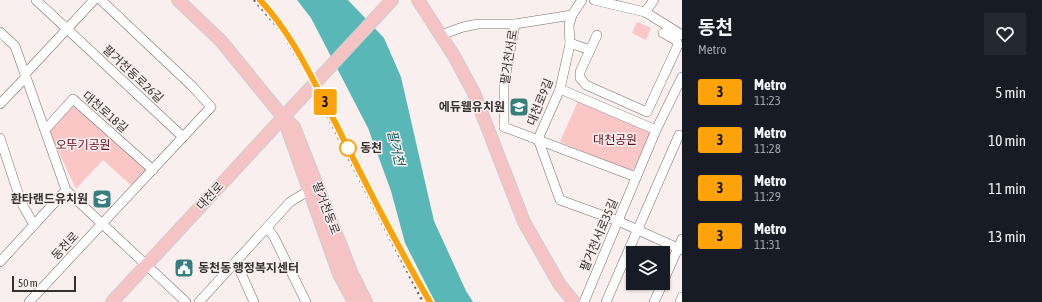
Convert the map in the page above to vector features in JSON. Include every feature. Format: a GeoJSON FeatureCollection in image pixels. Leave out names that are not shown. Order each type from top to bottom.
{"type":"FeatureCollection","features":[{"type":"Feature","properties":{"kind":"main road","name":"팔거천동로"},"geometry":{"type":"LineString","coordinates":[[178,0],[221,41],[283,116],[294,127],[352,274],[366,302]]}},
{"type":"Feature","properties":{"kind":"main road"},"geometry":{"type":"LineString","coordinates":[[418,0],[441,35],[474,93],[524,222],[560,285],[574,302]]}},
{"type":"Feature","properties":{"kind":"main road","name":"대천로"},"geometry":{"type":"LineString","coordinates":[[112,302],[391,1]]}},
{"type":"Feature","properties":{"kind":"main road","name":"팔거천동로"},"geometry":{"type":"LineString","coordinates":[[283,116],[308,191],[339,274],[354,302]]}},
{"type":"Feature","properties":{"kind":"street","name":"팔거천동로26길"},"geometry":{"type":"LineString","coordinates":[[36,0],[183,137]]}},
{"type":"Feature","properties":{"kind":"street"},"geometry":{"type":"LineString","coordinates":[[0,104],[94,0]]}},
{"type":"Feature","properties":{"kind":"street"},"geometry":{"type":"LineString","coordinates":[[101,0],[193,87],[211,107],[102,224]]}},
{"type":"Feature","properties":{"kind":"street","name":"대천로9길"},"geometry":{"type":"LineString","coordinates":[[582,0],[572,15],[569,26],[570,43],[560,89],[538,139],[560,200],[618,221]]}},
{"type":"Feature","properties":{"kind":"street"},"geometry":{"type":"LineString","coordinates":[[594,0],[642,11],[682,35]]}},
{"type":"Feature","properties":{"kind":"street"},"geometry":{"type":"LineString","coordinates":[[642,11],[654,0]]}},
{"type":"Feature","properties":{"kind":"street"},"geometry":{"type":"LineString","coordinates":[[515,24],[572,15]]}},
{"type":"Feature","properties":{"kind":"street","name":"팔거천서로"},"geometry":{"type":"LineString","coordinates":[[441,35],[463,27],[478,24],[515,24],[504,84],[504,127]]}},
{"type":"Feature","properties":{"kind":"street"},"geometry":{"type":"LineString","coordinates":[[0,32],[15,46],[66,190],[186,302]]}},
{"type":"Feature","properties":{"kind":"street"},"geometry":{"type":"LineString","coordinates":[[597,35],[580,72],[580,78],[586,85],[647,112],[678,45],[676,40],[663,33]]}},
{"type":"Feature","properties":{"kind":"street"},"geometry":{"type":"LineString","coordinates":[[570,43],[590,50]]}},
{"type":"Feature","properties":{"kind":"street","name":"팔거천서로35길"},"geometry":{"type":"LineString","coordinates":[[584,302],[656,130],[682,77]]}},
{"type":"Feature","properties":{"kind":"street"},"geometry":{"type":"LineString","coordinates":[[560,89],[656,130]]}},
{"type":"Feature","properties":{"kind":"street","name":"대천로18길"},"geometry":{"type":"LineString","coordinates":[[45,130],[72,98],[153,170]]}},
{"type":"Feature","properties":{"kind":"street"},"geometry":{"type":"LineString","coordinates":[[489,132],[504,127],[636,177]]}},
{"type":"Feature","properties":{"kind":"street"},"geometry":{"type":"LineString","coordinates":[[606,302],[679,135]]}},
{"type":"Feature","properties":{"kind":"street"},"geometry":{"type":"LineString","coordinates":[[0,138],[21,202],[34,225]]}},
{"type":"Feature","properties":{"kind":"street"},"geometry":{"type":"LineString","coordinates":[[1,258],[66,190]]}},
{"type":"Feature","properties":{"kind":"street"},"geometry":{"type":"LineString","coordinates":[[199,302],[290,202],[308,191]]}},
{"type":"Feature","properties":{"kind":"street"},"geometry":{"type":"LineString","coordinates":[[618,221],[637,230],[681,246],[670,269]]}},
{"type":"Feature","properties":{"kind":"street","name":"동천로"},"geometry":{"type":"LineString","coordinates":[[29,302],[102,224]]}},
{"type":"Feature","properties":{"kind":"street"},"geometry":{"type":"LineString","coordinates":[[266,228],[274,237],[306,302]]}},
{"type":"Feature","properties":{"kind":"street"},"geometry":{"type":"LineString","coordinates":[[236,262],[254,302]]}},
{"type":"Feature","properties":{"kind":"street"},"geometry":{"type":"LineString","coordinates":[[654,302],[660,290]]}},
{"type":"Feature","properties":{"kind":"street"},"geometry":{"type":"LineString","coordinates":[[680,302],[682,297]]}},
{"type":"Feature","properties":{"kind":"green space"},"geometry":{"type":"Polygon","coordinates":[[[637,22],[651,28],[646,40],[632,33],[637,22]]]}},
{"type":"Feature","properties":{"kind":"green space","name":"대천공원"},"geometry":{"type":"Polygon","coordinates":[[[578,101],[649,131],[650,134],[635,167],[632,170],[627,170],[560,142],[578,101]]]}},
{"type":"Feature","properties":{"kind":"green space","name":"오뚜기공원"},"geometry":{"type":"Polygon","coordinates":[[[72,103],[147,170],[132,186],[103,160],[76,189],[48,129],[72,103]]]}},
{"type":"Feature","properties":{"kind":"water","name":"팔거천"},"geometry":{"type":"Polygon","coordinates":[[[297,0],[348,0],[384,38],[401,77],[434,221],[466,291],[473,302],[435,302],[405,243],[391,191],[368,128],[311,18],[297,0]]]}},
{"type":"Feature","properties":{"kind":"railway"},"geometry":{"type":"LineString","coordinates":[[254,0],[281,31],[307,74],[423,302]]}},
{"type":"Feature","properties":{"kind":"metro line","name":"3"},"geometry":{"type":"LineString","coordinates":[[260,0],[284,28],[297,49],[411,271],[430,302]]}},
{"type":"Feature","properties":{"kind":"place","name":"에듀웰유치원"},"geometry":{"type":"Point","coordinates":[519,107]}},
{"type":"Feature","properties":{"kind":"place","name":"동천"},"geometry":{"type":"Point","coordinates":[348,148]}},
{"type":"Feature","properties":{"kind":"place","name":"환타랜드유치원"},"geometry":{"type":"Point","coordinates":[102,199]}},
{"type":"Feature","properties":{"kind":"place","name":"동천동 행정복지센터"},"geometry":{"type":"Point","coordinates":[184,268]}}]}
